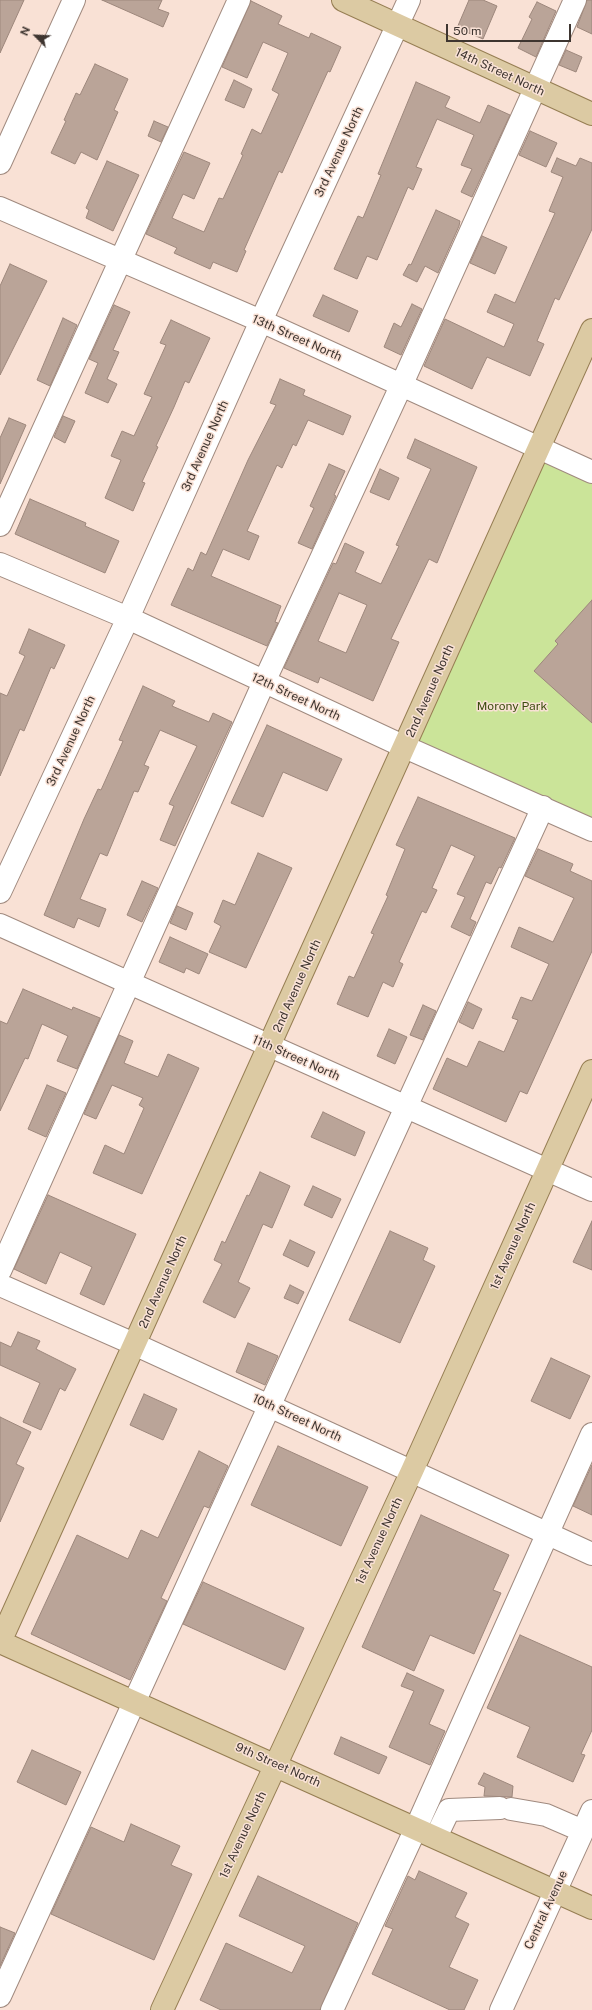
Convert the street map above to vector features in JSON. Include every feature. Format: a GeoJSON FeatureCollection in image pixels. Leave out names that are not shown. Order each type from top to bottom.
{"type":"FeatureCollection","features":[{"type":"Feature","properties":{"kind":"main road","name":"14th Street North"},"geometry":{"type":"LineString","coordinates":[[343,0],[592,114]]}},
{"type":"Feature","properties":{"kind":"main road","name":"2nd Avenue North"},"geometry":{"type":"LineString","coordinates":[[0,1642],[405,748],[592,330]]}},
{"type":"Feature","properties":{"kind":"main road","name":"1st Avenue North"},"geometry":{"type":"LineString","coordinates":[[162,2010],[412,1471],[592,1071]]}},
{"type":"Feature","properties":{"kind":"main road","name":"9th Street North"},"geometry":{"type":"LineString","coordinates":[[0,1642],[276,1764],[592,1908]]}},
{"type":"Feature","properties":{"kind":"street"},"geometry":{"type":"LineString","coordinates":[[0,163],[74,0]]}},
{"type":"Feature","properties":{"kind":"street"},"geometry":{"type":"LineString","coordinates":[[0,525],[239,0]]}},
{"type":"Feature","properties":{"kind":"street","name":"3rd Avenue North"},"geometry":{"type":"LineString","coordinates":[[0,892],[128,618],[261,321],[409,0]]}},
{"type":"Feature","properties":{"kind":"street"},"geometry":{"type":"LineString","coordinates":[[0,1271],[264,682],[401,386],[575,0]]}},
{"type":"Feature","properties":{"kind":"street","name":"13th Street North"},"geometry":{"type":"LineString","coordinates":[[0,208],[261,321],[592,472]]}},
{"type":"Feature","properties":{"kind":"street","name":"12th Street North"},"geometry":{"type":"LineString","coordinates":[[0,564],[128,618],[405,748],[543,807],[592,830]]}},
{"type":"Feature","properties":{"kind":"street"},"geometry":{"type":"LineString","coordinates":[[0,1996],[270,1406],[405,1106],[543,807]]}},
{"type":"Feature","properties":{"kind":"street","name":"11th Street North"},"geometry":{"type":"LineString","coordinates":[[0,925],[592,1190]]}},
{"type":"Feature","properties":{"kind":"street","name":"10th Street North"},"geometry":{"type":"LineString","coordinates":[[0,1285],[134,1344],[592,1554]]}},
{"type":"Feature","properties":{"kind":"street"},"geometry":{"type":"LineString","coordinates":[[332,2010],[416,1828],[592,1434]]}},
{"type":"Feature","properties":{"kind":"street"},"geometry":{"type":"LineString","coordinates":[[436,1837],[449,1810],[505,1808],[546,1815],[583,1831]]}},
{"type":"Feature","properties":{"kind":"street","name":"Central Avenue"},"geometry":{"type":"LineString","coordinates":[[501,2010],[592,1811]]}},
{"type":"Feature","properties":{"kind":"street"},"geometry":{"type":"LineString","coordinates":[[0,2005],[12,2010]]}},
{"type":"Feature","properties":{"kind":"green space","name":"Morony Park"},"geometry":{"type":"Polygon","coordinates":[[[539,448],[592,472],[592,832],[405,747],[539,448]]]}},
{"type":"Feature","properties":{"kind":"building"},"geometry":{"type":"Polygon","coordinates":[[[0,0],[24,0],[0,53],[0,0]]]}},
{"type":"Feature","properties":{"kind":"building"},"geometry":{"type":"Polygon","coordinates":[[[102,0],[162,0],[158,9],[169,13],[163,27],[102,0]]]}},
{"type":"Feature","properties":{"kind":"building"},"geometry":{"type":"Polygon","coordinates":[[[469,0],[483,0],[497,6],[483,39],[457,28],[469,0]]]}},
{"type":"Feature","properties":{"kind":"building"},"geometry":{"type":"Polygon","coordinates":[[[587,0],[592,0],[592,34],[577,27],[587,0]]]}},
{"type":"Feature","properties":{"kind":"building"},"geometry":{"type":"Polygon","coordinates":[[[251,1],[282,16],[278,24],[309,38],[311,33],[341,47],[330,72],[328,71],[282,173],[279,171],[244,250],[246,251],[237,272],[213,262],[210,269],[174,253],[177,248],[146,234],[184,152],[210,163],[194,199],[183,194],[172,218],[204,232],[219,198],[223,199],[243,155],[241,154],[252,129],[261,134],[279,94],[272,90],[288,53],[263,42],[247,78],[222,67],[251,1]]]}},
{"type":"Feature","properties":{"kind":"building"},"geometry":{"type":"Polygon","coordinates":[[[537,2],[556,11],[536,57],[518,48],[532,19],[529,17],[537,2]]]}},
{"type":"Feature","properties":{"kind":"building"},"geometry":{"type":"Polygon","coordinates":[[[566,50],[582,57],[576,72],[559,65],[566,50]]]}},
{"type":"Feature","properties":{"kind":"building"},"geometry":{"type":"Polygon","coordinates":[[[95,64],[128,79],[114,110],[118,112],[97,160],[81,152],[75,164],[51,153],[66,121],[64,120],[76,93],[80,95],[95,64]]]}},
{"type":"Feature","properties":{"kind":"building"},"geometry":{"type":"Polygon","coordinates":[[[234,80],[252,89],[244,108],[225,100],[234,80]]]}},
{"type":"Feature","properties":{"kind":"building"},"geometry":{"type":"Polygon","coordinates":[[[416,82],[450,97],[445,107],[480,123],[488,105],[510,115],[472,197],[461,192],[472,169],[461,165],[474,135],[437,119],[416,167],[422,169],[413,190],[408,187],[377,260],[367,256],[357,279],[334,269],[358,216],[363,218],[381,175],[378,174],[416,82]]]}},
{"type":"Feature","properties":{"kind":"building"},"geometry":{"type":"Polygon","coordinates":[[[154,121],[168,127],[161,142],[148,136],[154,121]]]}},
{"type":"Feature","properties":{"kind":"building"},"geometry":{"type":"Polygon","coordinates":[[[530,131],[557,143],[546,167],[519,155],[530,131]]]}},
{"type":"Feature","properties":{"kind":"building"},"geometry":{"type":"Polygon","coordinates":[[[557,158],[576,166],[580,158],[592,163],[592,229],[559,300],[555,298],[537,341],[544,344],[530,376],[487,357],[472,389],[424,366],[445,319],[504,347],[514,324],[487,312],[495,294],[515,303],[555,213],[549,211],[563,177],[551,172],[557,158]]]}},
{"type":"Feature","properties":{"kind":"building"},"geometry":{"type":"Polygon","coordinates":[[[107,161],[139,175],[113,231],[86,218],[89,210],[86,208],[107,161]]]}},
{"type":"Feature","properties":{"kind":"building"},"geometry":{"type":"Polygon","coordinates":[[[436,210],[460,221],[459,226],[438,273],[425,266],[417,282],[403,275],[409,264],[411,265],[436,210]]]}},
{"type":"Feature","properties":{"kind":"building"},"geometry":{"type":"Polygon","coordinates":[[[482,236],[507,247],[495,274],[470,263],[482,236]]]}},
{"type":"Feature","properties":{"kind":"building"},"geometry":{"type":"Polygon","coordinates":[[[10,264],[47,281],[0,375],[0,286],[10,264]]]}},
{"type":"Feature","properties":{"kind":"building"},"geometry":{"type":"Polygon","coordinates":[[[323,295],[358,311],[349,332],[313,316],[323,295]]]}},
{"type":"Feature","properties":{"kind":"building"},"geometry":{"type":"Polygon","coordinates":[[[412,304],[422,309],[401,355],[384,347],[394,323],[401,327],[412,304]]]}},
{"type":"Feature","properties":{"kind":"building"},"geometry":{"type":"Polygon","coordinates":[[[114,305],[130,312],[113,350],[119,352],[107,379],[117,384],[108,403],[85,393],[98,363],[89,359],[114,305]]]}},
{"type":"Feature","properties":{"kind":"building"},"geometry":{"type":"Polygon","coordinates":[[[63,318],[77,325],[50,386],[37,380],[63,318]]]}},
{"type":"Feature","properties":{"kind":"building"},"geometry":{"type":"Polygon","coordinates":[[[171,320],[210,338],[189,383],[185,381],[156,446],[158,447],[142,482],[145,483],[133,511],[105,498],[121,460],[111,456],[122,431],[134,436],[152,397],[144,394],[166,345],[160,343],[171,320]]]}},
{"type":"Feature","properties":{"kind":"building"},"geometry":{"type":"Polygon","coordinates":[[[280,379],[305,390],[303,395],[351,416],[343,435],[308,420],[296,446],[293,444],[282,468],[277,465],[247,531],[259,536],[249,560],[223,549],[211,576],[281,606],[275,622],[278,623],[267,646],[171,605],[188,568],[193,571],[201,552],[206,555],[248,460],[276,405],[270,403],[280,379]]]}},
{"type":"Feature","properties":{"kind":"building"},"geometry":{"type":"Polygon","coordinates":[[[63,416],[75,421],[65,443],[54,437],[63,416]]]}},
{"type":"Feature","properties":{"kind":"building"},"geometry":{"type":"Polygon","coordinates":[[[9,418],[26,425],[0,484],[0,438],[9,418]]]}},
{"type":"Feature","properties":{"kind":"building"},"geometry":{"type":"Polygon","coordinates":[[[415,439],[477,467],[437,563],[429,559],[391,639],[399,642],[373,701],[320,677],[318,683],[284,668],[333,563],[336,564],[345,543],[364,552],[355,572],[381,584],[399,546],[396,545],[431,469],[407,458],[415,439]],[[339,593],[318,641],[346,653],[367,605],[339,593]]]}},
{"type":"Feature","properties":{"kind":"building"},"geometry":{"type":"Polygon","coordinates":[[[329,464],[345,471],[334,495],[336,496],[312,549],[298,543],[314,508],[310,506],[329,464]]]}},
{"type":"Feature","properties":{"kind":"building"},"geometry":{"type":"Polygon","coordinates":[[[380,469],[399,478],[389,500],[370,492],[380,469]]]}},
{"type":"Feature","properties":{"kind":"building"},"geometry":{"type":"Polygon","coordinates":[[[30,499],[86,523],[85,526],[119,541],[105,573],[15,534],[30,499]]]}},
{"type":"Feature","properties":{"kind":"building"},"geometry":{"type":"Polygon","coordinates":[[[592,600],[592,723],[534,671],[558,644],[555,641],[592,600]]]}},
{"type":"Feature","properties":{"kind":"building"},"geometry":{"type":"Polygon","coordinates":[[[29,629],[65,645],[54,669],[51,667],[24,731],[20,729],[0,776],[0,693],[7,696],[25,656],[19,653],[29,629]]]}},
{"type":"Feature","properties":{"kind":"building"},"geometry":{"type":"Polygon","coordinates":[[[143,686],[175,701],[172,706],[209,722],[213,713],[232,722],[175,846],[160,840],[174,806],[169,804],[197,746],[160,730],[144,765],[149,767],[138,792],[134,791],[107,856],[100,853],[80,899],[106,909],[99,927],[78,918],[74,928],[44,915],[84,819],[98,789],[101,790],[123,741],[119,740],[143,686]]]}},
{"type":"Feature","properties":{"kind":"building"},"geometry":{"type":"Polygon","coordinates":[[[267,725],[342,759],[327,791],[283,772],[263,817],[231,803],[267,725]]]}},
{"type":"Feature","properties":{"kind":"building"},"geometry":{"type":"Polygon","coordinates":[[[418,797],[515,838],[501,868],[499,867],[491,884],[486,882],[470,919],[476,922],[470,936],[451,927],[465,897],[457,894],[475,856],[451,845],[432,888],[437,890],[426,913],[422,911],[399,962],[403,964],[393,987],[383,982],[368,1017],[337,1004],[349,976],[354,978],[374,934],[371,933],[388,896],[386,895],[405,849],[396,845],[418,797]]]}},
{"type":"Feature","properties":{"kind":"building"},"geometry":{"type":"Polygon","coordinates":[[[538,849],[573,864],[570,871],[592,881],[592,951],[527,1094],[520,1091],[506,1122],[433,1089],[447,1058],[467,1067],[479,1041],[504,1052],[518,1020],[512,1018],[521,997],[532,1001],[549,964],[511,947],[519,927],[553,942],[574,898],[525,876],[538,849]]]}},
{"type":"Feature","properties":{"kind":"building"},"geometry":{"type":"Polygon","coordinates":[[[258,853],[292,868],[246,968],[209,952],[221,926],[214,922],[223,900],[235,905],[258,853]]]}},
{"type":"Feature","properties":{"kind":"building"},"geometry":{"type":"Polygon","coordinates":[[[142,881],[158,888],[142,922],[127,915],[142,881]]]}},
{"type":"Feature","properties":{"kind":"building"},"geometry":{"type":"Polygon","coordinates":[[[177,906],[193,913],[186,930],[170,923],[177,906]]]}},
{"type":"Feature","properties":{"kind":"building"},"geometry":{"type":"Polygon","coordinates":[[[170,937],[208,954],[199,974],[186,968],[184,973],[159,962],[170,937]]]}},
{"type":"Feature","properties":{"kind":"building"},"geometry":{"type":"Polygon","coordinates":[[[23,989],[72,1010],[73,1007],[100,1018],[77,1069],[57,1061],[68,1036],[42,1024],[28,1059],[25,1058],[0,1111],[0,1021],[7,1024],[23,989]]]}},
{"type":"Feature","properties":{"kind":"building"},"geometry":{"type":"Polygon","coordinates":[[[468,1002],[482,1009],[473,1029],[459,1022],[468,1002]]]}},
{"type":"Feature","properties":{"kind":"building"},"geometry":{"type":"Polygon","coordinates":[[[423,1005],[436,1011],[423,1040],[410,1035],[423,1005]]]}},
{"type":"Feature","properties":{"kind":"building"},"geometry":{"type":"Polygon","coordinates":[[[389,1029],[407,1037],[395,1064],[377,1056],[389,1029]]]}},
{"type":"Feature","properties":{"kind":"building"},"geometry":{"type":"Polygon","coordinates":[[[119,1035],[133,1041],[124,1063],[158,1077],[168,1054],[199,1068],[142,1194],[93,1173],[105,1145],[124,1154],[144,1108],[139,1105],[143,1098],[112,1085],[96,1119],[84,1114],[119,1035]]]}},
{"type":"Feature","properties":{"kind":"building"},"geometry":{"type":"Polygon","coordinates":[[[47,1085],[66,1093],[46,1137],[28,1129],[47,1085]]]}},
{"type":"Feature","properties":{"kind":"building"},"geometry":{"type":"Polygon","coordinates":[[[323,1112],[365,1132],[355,1156],[311,1137],[323,1112]]]}},
{"type":"Feature","properties":{"kind":"building"},"geometry":{"type":"Polygon","coordinates":[[[260,1172],[290,1186],[272,1228],[263,1224],[238,1282],[250,1288],[235,1318],[203,1302],[222,1264],[214,1260],[222,1241],[225,1243],[247,1195],[249,1196],[260,1172]]]}},
{"type":"Feature","properties":{"kind":"building"},"geometry":{"type":"Polygon","coordinates":[[[313,1186],[341,1199],[332,1218],[304,1205],[313,1186]]]}},
{"type":"Feature","properties":{"kind":"building"},"geometry":{"type":"Polygon","coordinates":[[[48,1195],[136,1234],[104,1305],[80,1294],[92,1267],[60,1252],[46,1284],[14,1269],[48,1195]]]}},
{"type":"Feature","properties":{"kind":"building"},"geometry":{"type":"Polygon","coordinates":[[[592,1221],[592,1270],[573,1262],[592,1221]]]}},
{"type":"Feature","properties":{"kind":"building"},"geometry":{"type":"Polygon","coordinates":[[[390,1231],[428,1248],[423,1260],[435,1266],[400,1343],[349,1320],[390,1231]]]}},
{"type":"Feature","properties":{"kind":"building"},"geometry":{"type":"Polygon","coordinates":[[[290,1240],[315,1252],[308,1267],[283,1255],[290,1240]]]}},
{"type":"Feature","properties":{"kind":"building"},"geometry":{"type":"Polygon","coordinates":[[[290,1285],[304,1292],[298,1304],[284,1298],[290,1285]]]}},
{"type":"Feature","properties":{"kind":"building"},"geometry":{"type":"Polygon","coordinates":[[[18,1332],[40,1341],[36,1349],[76,1369],[65,1391],[60,1388],[41,1430],[23,1422],[40,1383],[0,1365],[0,1342],[11,1347],[18,1332]]]}},
{"type":"Feature","properties":{"kind":"building"},"geometry":{"type":"Polygon","coordinates":[[[248,1343],[278,1356],[265,1385],[236,1372],[248,1343]]]}},
{"type":"Feature","properties":{"kind":"building"},"geometry":{"type":"Polygon","coordinates":[[[551,1358],[590,1376],[570,1419],[531,1401],[551,1358]]]}},
{"type":"Feature","properties":{"kind":"building"},"geometry":{"type":"Polygon","coordinates":[[[144,1394],[177,1409],[163,1440],[130,1425],[144,1394]]]}},
{"type":"Feature","properties":{"kind":"building"},"geometry":{"type":"Polygon","coordinates":[[[0,1417],[31,1432],[16,1464],[24,1468],[0,1522],[0,1417]]]}},
{"type":"Feature","properties":{"kind":"building"},"geometry":{"type":"Polygon","coordinates":[[[278,1446],[368,1487],[341,1546],[251,1505],[278,1446]]]}},
{"type":"Feature","properties":{"kind":"building"},"geometry":{"type":"Polygon","coordinates":[[[199,1451],[228,1466],[209,1508],[204,1506],[161,1598],[167,1601],[130,1680],[31,1634],[77,1535],[128,1559],[141,1530],[158,1538],[199,1451]]]}},
{"type":"Feature","properties":{"kind":"building"},"geometry":{"type":"Polygon","coordinates":[[[592,1465],[592,1515],[573,1506],[592,1465]]]}},
{"type":"Feature","properties":{"kind":"building"},"geometry":{"type":"Polygon","coordinates":[[[421,1515],[509,1555],[493,1590],[501,1593],[474,1654],[430,1635],[414,1671],[362,1647],[421,1515]]]}},
{"type":"Feature","properties":{"kind":"building"},"geometry":{"type":"Polygon","coordinates":[[[203,1582],[304,1628],[285,1670],[183,1624],[203,1582]]]}},
{"type":"Feature","properties":{"kind":"building"},"geometry":{"type":"Polygon","coordinates":[[[520,1635],[592,1667],[592,1730],[581,1754],[585,1755],[573,1782],[517,1757],[530,1727],[487,1708],[520,1635]]]}},
{"type":"Feature","properties":{"kind":"building"},"geometry":{"type":"Polygon","coordinates":[[[407,1673],[444,1690],[429,1724],[445,1731],[430,1765],[389,1747],[414,1691],[401,1686],[407,1673]]]}},
{"type":"Feature","properties":{"kind":"building"},"geometry":{"type":"Polygon","coordinates":[[[341,1737],[387,1757],[379,1774],[334,1754],[341,1737]]]}},
{"type":"Feature","properties":{"kind":"building"},"geometry":{"type":"Polygon","coordinates":[[[32,1750],[81,1772],[66,1805],[17,1782],[32,1750]]]}},
{"type":"Feature","properties":{"kind":"building"},"geometry":{"type":"Polygon","coordinates":[[[484,1773],[513,1786],[512,1797],[484,1796],[485,1787],[478,1784],[484,1773]]]}},
{"type":"Feature","properties":{"kind":"building"},"geometry":{"type":"Polygon","coordinates":[[[131,1824],[180,1846],[171,1865],[192,1874],[154,1960],[51,1914],[91,1827],[124,1842],[131,1824]]]}},
{"type":"Feature","properties":{"kind":"building"},"geometry":{"type":"Polygon","coordinates":[[[419,1871],[467,1893],[455,1917],[469,1924],[449,1967],[478,1980],[464,2010],[450,2010],[372,1974],[393,1929],[385,1926],[408,1876],[415,1880],[419,1871]]]}},
{"type":"Feature","properties":{"kind":"building"},"geometry":{"type":"Polygon","coordinates":[[[258,1876],[358,1923],[320,2010],[221,2010],[200,2000],[226,1943],[292,1973],[305,1946],[239,1916],[258,1876]]]}},
{"type":"Feature","properties":{"kind":"building"},"geometry":{"type":"Polygon","coordinates":[[[0,1927],[15,1933],[0,1966],[0,1927]]]}}]}
